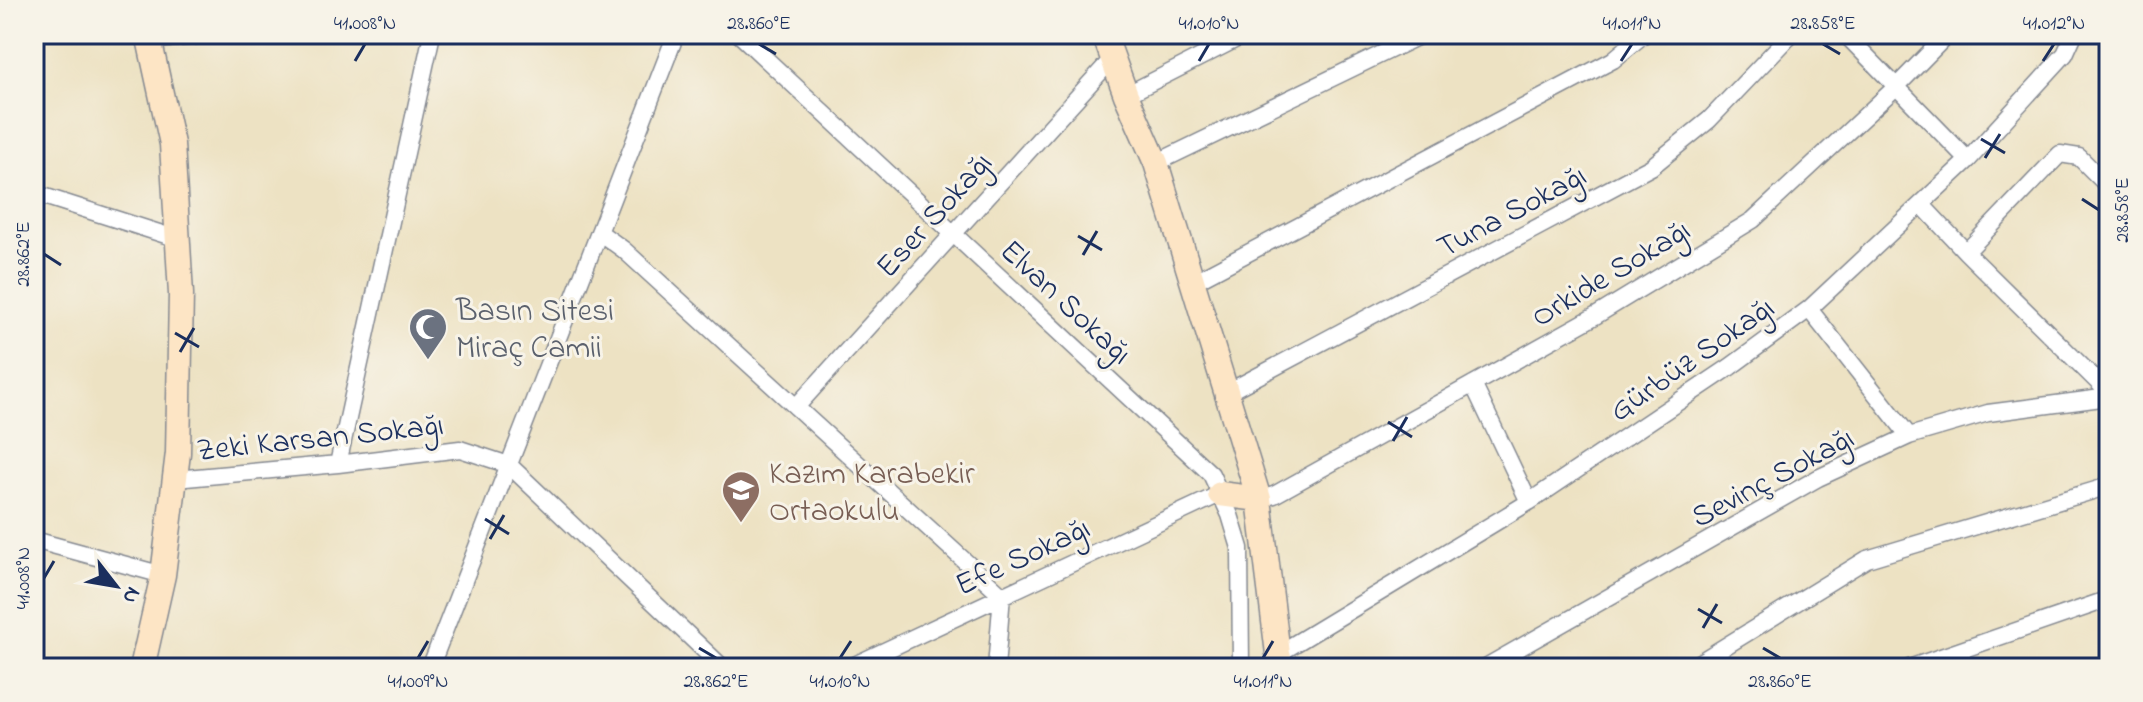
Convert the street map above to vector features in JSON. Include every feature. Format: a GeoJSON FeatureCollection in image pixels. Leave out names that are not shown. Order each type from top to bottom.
{"type":"FeatureCollection","features":[{"type":"Feature","properties":{"kind":"main road"},"geometry":{"type":"LineString","coordinates":[[1104,34],[1126,95],[1156,163],[1259,499],[1280,661]]}},
{"type":"Feature","properties":{"kind":"main road"},"geometry":{"type":"LineString","coordinates":[[142,668],[163,575],[178,453],[181,310],[172,144],[149,38]]}},
{"type":"Feature","properties":{"kind":"main road"},"geometry":{"type":"LineString","coordinates":[[1220,494],[1259,499]]}},
{"type":"Feature","properties":{"kind":"street"},"geometry":{"type":"LineString","coordinates":[[149,38],[211,34]]}},
{"type":"Feature","properties":{"kind":"street"},"geometry":{"type":"LineString","coordinates":[[338,464],[432,34]]}},
{"type":"Feature","properties":{"kind":"street"},"geometry":{"type":"LineString","coordinates":[[430,668],[676,34]]}},
{"type":"Feature","properties":{"kind":"street","name":"Elvan Sokağı"},"geometry":{"type":"LineString","coordinates":[[739,34],[1211,474],[1230,515],[1240,548],[1241,668]]}},
{"type":"Feature","properties":{"kind":"street"},"geometry":{"type":"LineString","coordinates":[[1126,95],[1246,34]]}},
{"type":"Feature","properties":{"kind":"street"},"geometry":{"type":"LineString","coordinates":[[1156,163],[1423,34]]}},
{"type":"Feature","properties":{"kind":"street"},"geometry":{"type":"LineString","coordinates":[[1193,282],[1613,60],[1644,34]]}},
{"type":"Feature","properties":{"kind":"street","name":"Tuna Sokağı"},"geometry":{"type":"LineString","coordinates":[[1226,393],[1651,167],[1709,120],[1791,34]]}},
{"type":"Feature","properties":{"kind":"street"},"geometry":{"type":"LineString","coordinates":[[1845,34],[1968,160]]}},
{"type":"Feature","properties":{"kind":"street","name":"Orkide Sokağı"},"geometry":{"type":"LineString","coordinates":[[1259,499],[1274,495],[1597,315],[1753,220],[1896,87],[1948,34]]}},
{"type":"Feature","properties":{"kind":"street","name":"Gürbüz Sokağı"},"geometry":{"type":"LineString","coordinates":[[1280,661],[1529,502],[1730,367],[1809,309],[1968,160],[2065,54],[2074,34]]}},
{"type":"Feature","properties":{"kind":"street","name":"Eser Sokağı"},"geometry":{"type":"LineString","coordinates":[[796,407],[1112,59]]}},
{"type":"Feature","properties":{"kind":"street"},"geometry":{"type":"LineString","coordinates":[[1966,252],[2060,154],[2079,157],[2109,187]]}},
{"type":"Feature","properties":{"kind":"street"},"geometry":{"type":"LineString","coordinates":[[34,193],[178,239]]}},
{"type":"Feature","properties":{"kind":"street"},"geometry":{"type":"LineString","coordinates":[[1922,205],[2109,395]]}},
{"type":"Feature","properties":{"kind":"street"},"geometry":{"type":"LineString","coordinates":[[599,232],[624,250],[1002,595],[996,668]]}},
{"type":"Feature","properties":{"kind":"street"},"geometry":{"type":"LineString","coordinates":[[1809,309],[1909,436]]}},
{"type":"Feature","properties":{"kind":"street"},"geometry":{"type":"LineString","coordinates":[[1473,384],[1529,502]]}},
{"type":"Feature","properties":{"kind":"street","name":"Sevinç Sokağı"},"geometry":{"type":"LineString","coordinates":[[1484,668],[1818,478],[1909,436],[1988,413],[2109,395]]}},
{"type":"Feature","properties":{"kind":"street","name":"Zeki Karsan Sokağı"},"geometry":{"type":"LineString","coordinates":[[175,479],[460,449],[509,465],[723,668]]}},
{"type":"Feature","properties":{"kind":"street"},"geometry":{"type":"LineString","coordinates":[[1690,668],[1867,559],[2109,486]]}},
{"type":"Feature","properties":{"kind":"street","name":"Efe Sokağı"},"geometry":{"type":"LineString","coordinates":[[848,668],[1220,494]]}},
{"type":"Feature","properties":{"kind":"street"},"geometry":{"type":"LineString","coordinates":[[34,540],[163,575]]}},
{"type":"Feature","properties":{"kind":"street"},"geometry":{"type":"LineString","coordinates":[[1909,668],[2109,599]]}},
{"type":"Feature","properties":{"kind":"place","name":"Basın Sitesi Miraç Camii"},"geometry":{"type":"Point","coordinates":[428,361]}},
{"type":"Feature","properties":{"kind":"place","name":"Kazım Karabekir Ortaokulu"},"geometry":{"type":"Point","coordinates":[741,524]}}]}
